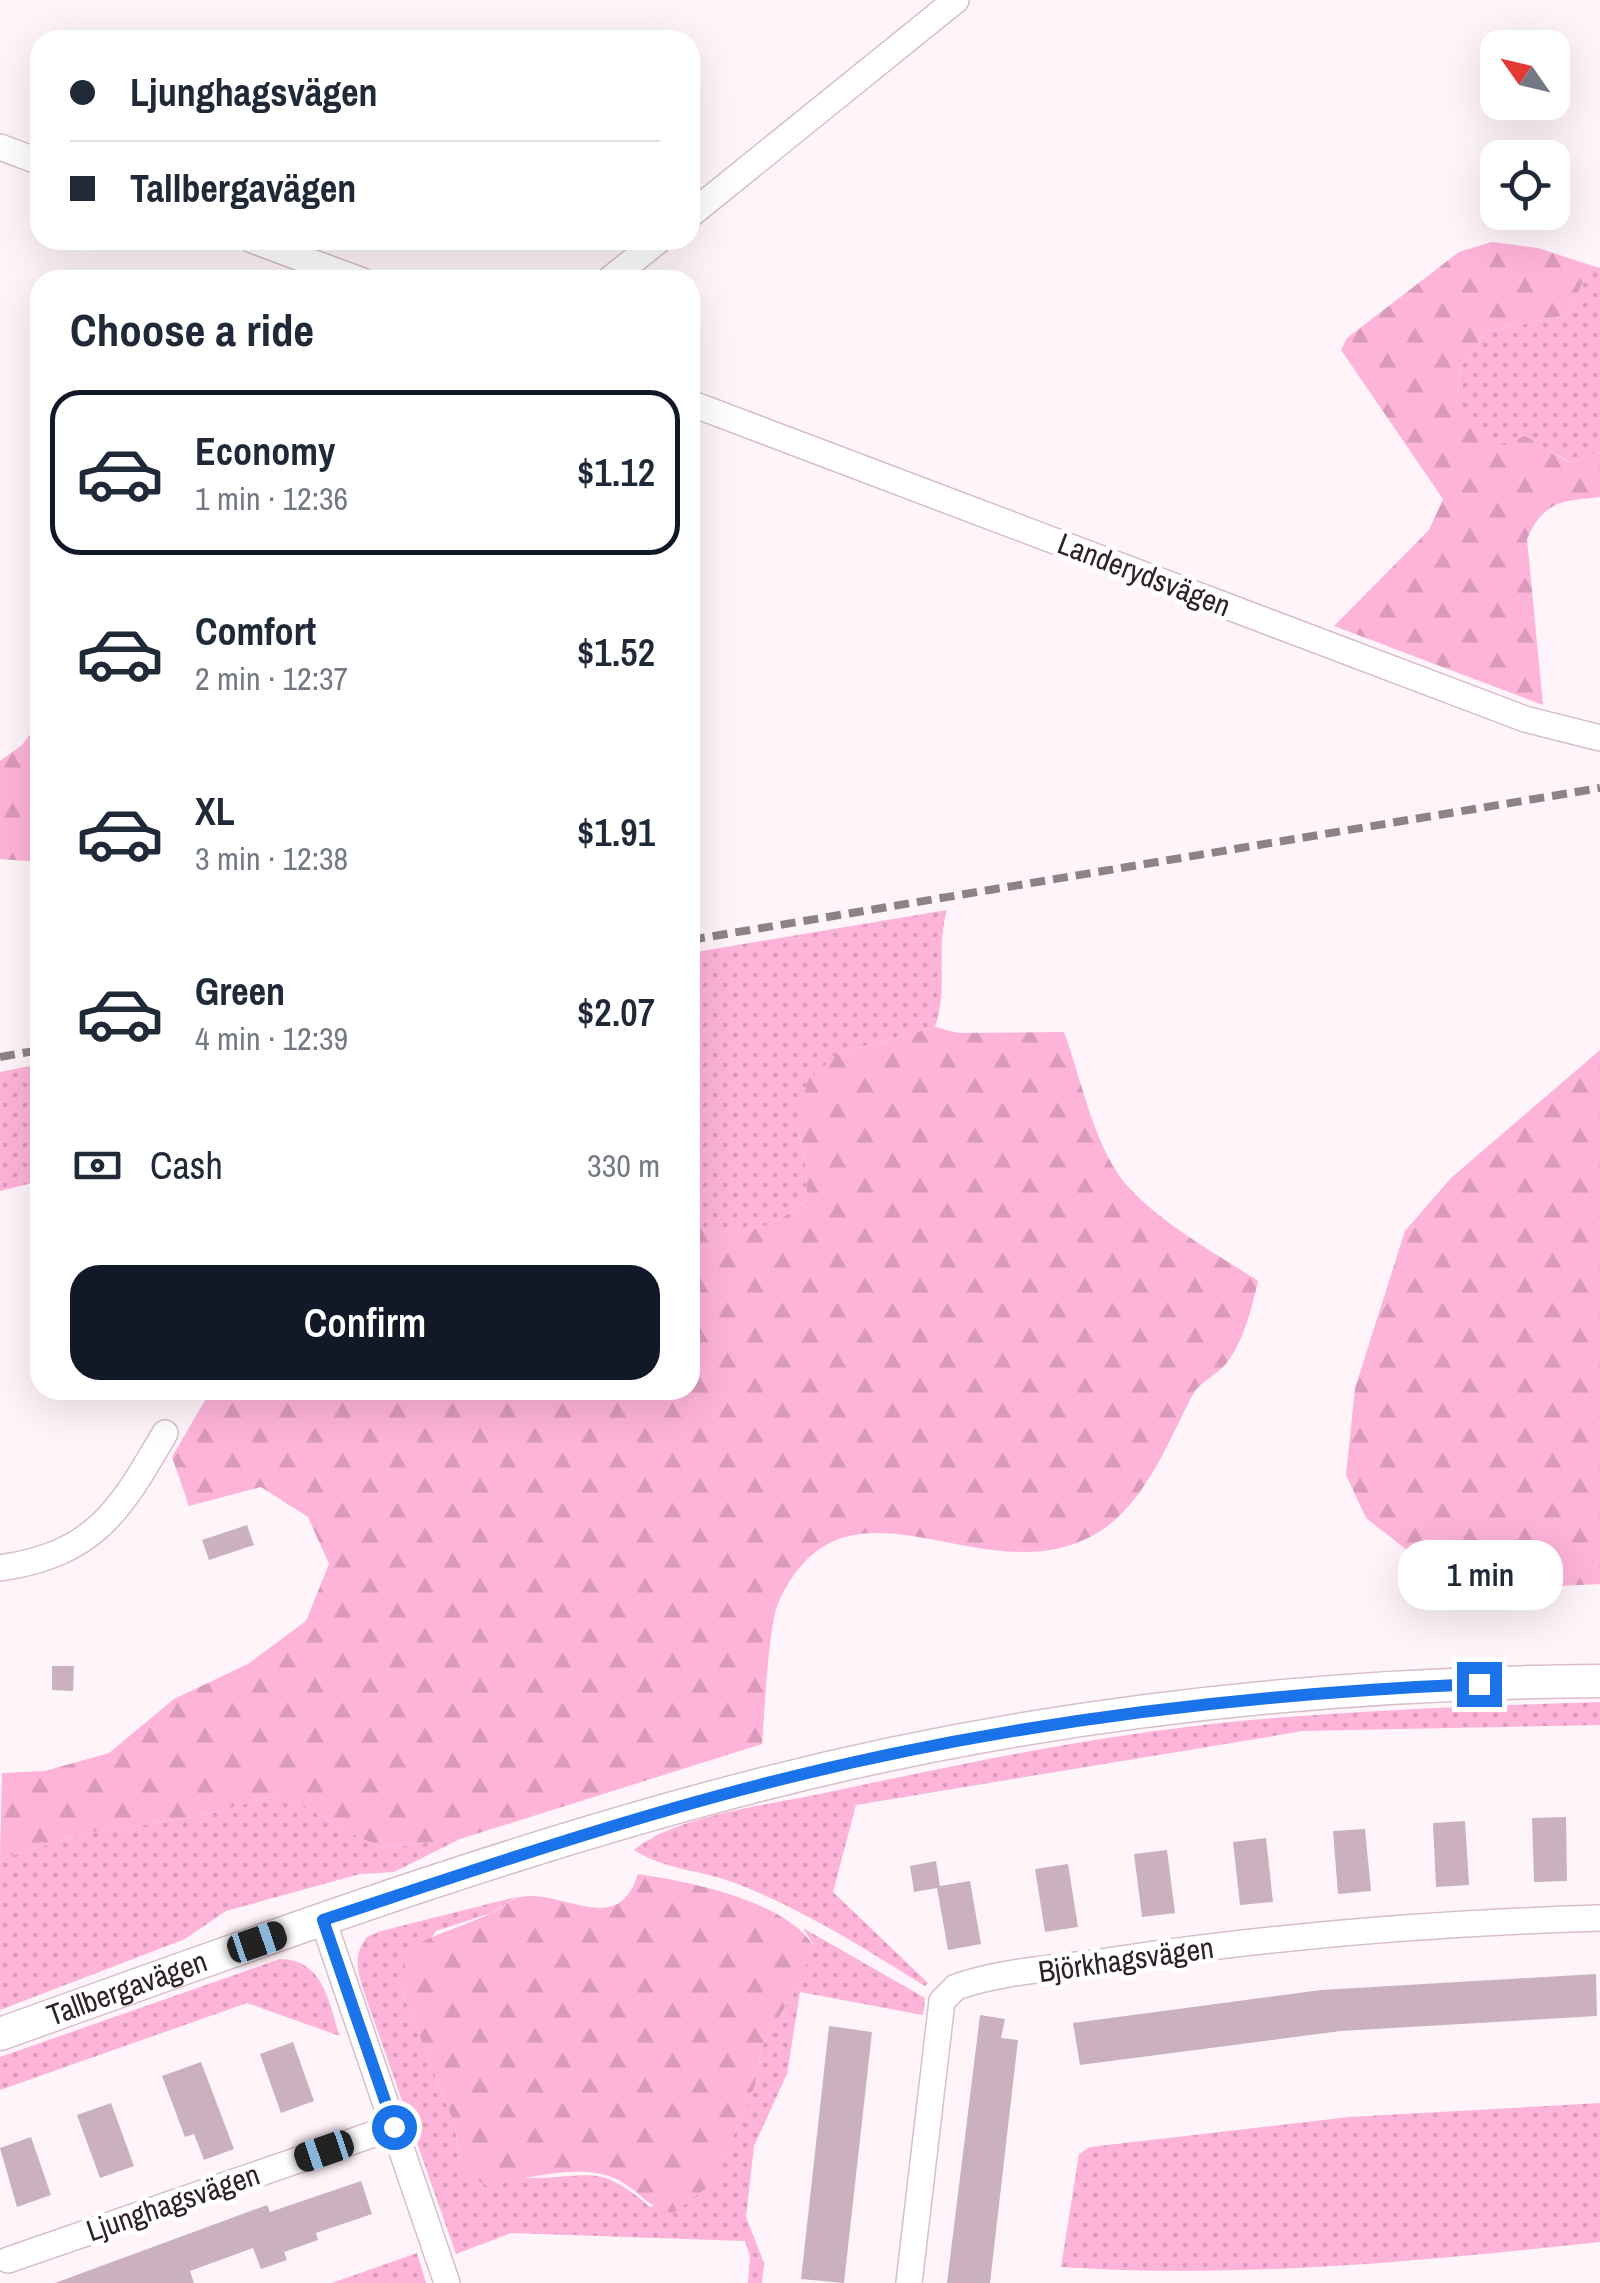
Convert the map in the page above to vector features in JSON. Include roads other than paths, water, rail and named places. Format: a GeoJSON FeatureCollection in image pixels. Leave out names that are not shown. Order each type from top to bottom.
{"type":"FeatureCollection","features":[{"type":"Feature","properties":{"kind":"street"},"geometry":{"type":"LineString","coordinates":[[700,207],[956,0]]}},
{"type":"Feature","properties":{"kind":"street"},"geometry":{"type":"LineString","coordinates":[[0,147],[30,158]]}},
{"type":"Feature","properties":{"kind":"street"},"geometry":{"type":"LineString","coordinates":[[279,250],[333,270]]}},
{"type":"Feature","properties":{"kind":"street"},"geometry":{"type":"LineString","coordinates":[[622,270],[646,250]]}},
{"type":"Feature","properties":{"kind":"street","name":"Landerydsvägen"},"geometry":{"type":"LineString","coordinates":[[700,407],[1525,719],[1600,738]]}},
{"type":"Feature","properties":{"kind":"street"},"geometry":{"type":"LineString","coordinates":[[0,1568],[66,1549],[112,1518],[165,1433]]}},
{"type":"Feature","properties":{"kind":"street","name":"Tallbergavägen"},"geometry":{"type":"LineString","coordinates":[[0,2034],[323,1920],[618,1824],[766,1783],[982,1738],[1244,1700],[1374,1688],[1600,1681]]}},
{"type":"Feature","properties":{"kind":"street","name":"Björkhagsvägen"},"geometry":{"type":"LineString","coordinates":[[909,2283],[942,2001],[956,1988],[1118,1960],[1289,1938],[1460,1923],[1600,1918]]}},
{"type":"Feature","properties":{"kind":"street"},"geometry":{"type":"LineString","coordinates":[[323,1920],[447,2283]]}},
{"type":"Feature","properties":{"kind":"street","name":"Ljunghagsvägen"},"geometry":{"type":"LineString","coordinates":[[8,2260],[394,2127]]}},
{"type":"Feature","properties":{"kind":"railway"},"geometry":{"type":"LineString","coordinates":[[700,938],[1600,788]]}},
{"type":"Feature","properties":{"kind":"railway"},"geometry":{"type":"LineString","coordinates":[[0,1057],[30,1052]]}}]}
